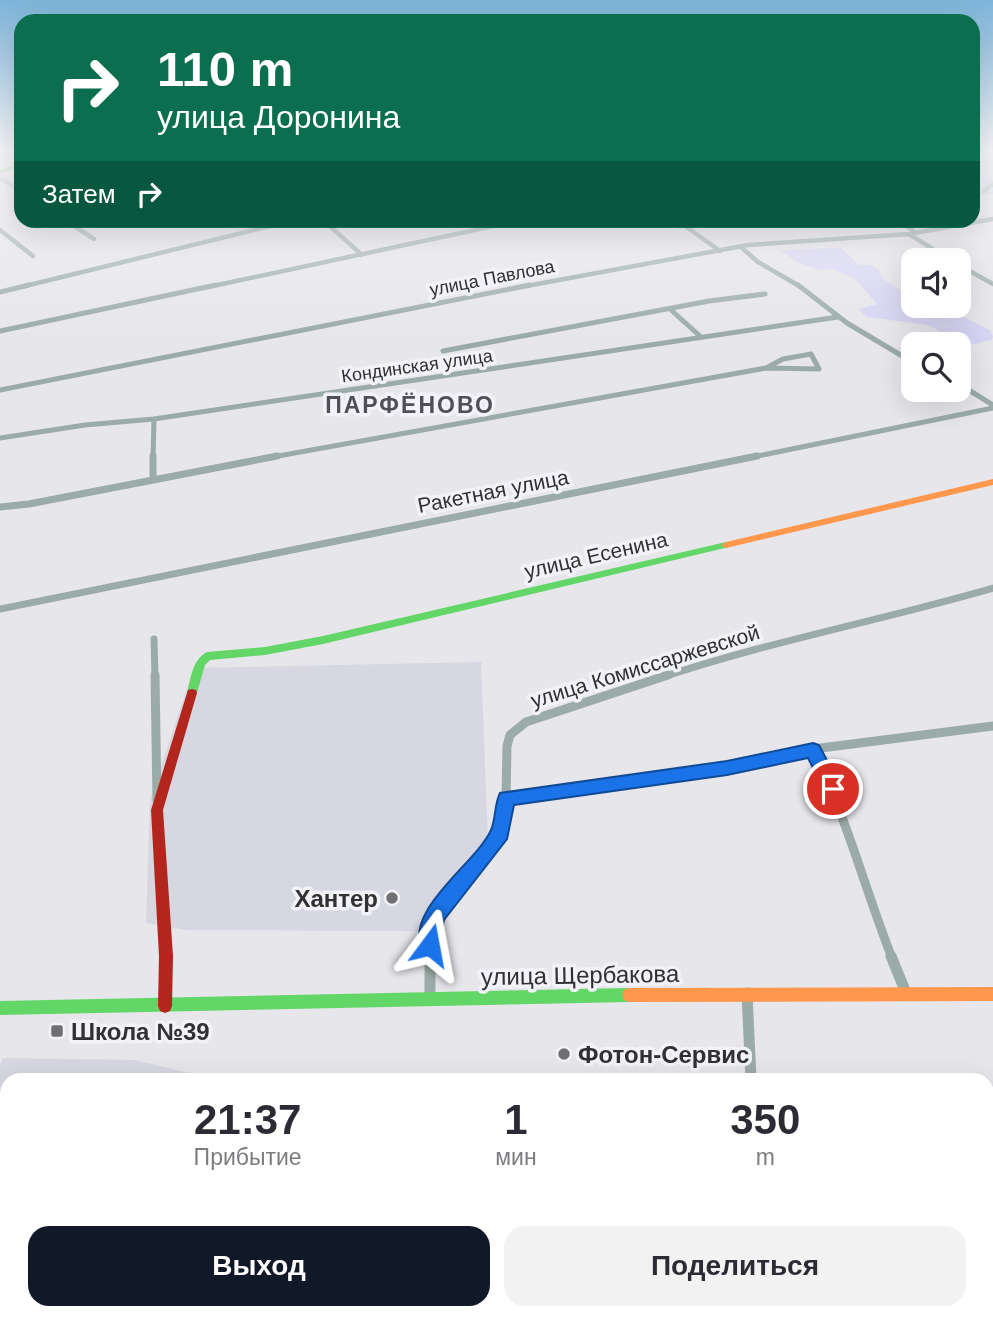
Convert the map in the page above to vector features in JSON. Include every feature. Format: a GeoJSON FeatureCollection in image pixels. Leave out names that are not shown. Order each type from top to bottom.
{"type":"FeatureCollection","features":[{"type":"Feature","properties":{"kind":"street"},"geometry":{"type":"LineString","coordinates":[[77,228],[93,239]]}},
{"type":"Feature","properties":{"kind":"street"},"geometry":{"type":"LineString","coordinates":[[0,292],[262,228]]}},
{"type":"Feature","properties":{"kind":"street"},"geometry":{"type":"LineString","coordinates":[[332,228],[362,255]]}},
{"type":"Feature","properties":{"kind":"street"},"geometry":{"type":"LineString","coordinates":[[0,331],[485,228]]}},
{"type":"Feature","properties":{"kind":"street"},"geometry":{"type":"LineString","coordinates":[[688,228],[720,251]]}},
{"type":"Feature","properties":{"kind":"street"},"geometry":{"type":"LineString","coordinates":[[906,228],[933,248]]}},
{"type":"Feature","properties":{"kind":"street","name":"улица Павлова"},"geometry":{"type":"LineString","coordinates":[[0,390],[487,293],[741,247],[912,233],[941,228]]}},
{"type":"Feature","properties":{"kind":"street"},"geometry":{"type":"LineString","coordinates":[[0,230],[33,256]]}},
{"type":"Feature","properties":{"kind":"street"},"geometry":{"type":"LineString","coordinates":[[741,247],[758,262],[808,291],[838,317],[901,355]]}},
{"type":"Feature","properties":{"kind":"street"},"geometry":{"type":"LineString","coordinates":[[971,272],[993,284]]}},
{"type":"Feature","properties":{"kind":"street"},"geometry":{"type":"LineString","coordinates":[[443,351],[765,294]]}},
{"type":"Feature","properties":{"kind":"street"},"geometry":{"type":"LineString","coordinates":[[670,309],[701,337]]}},
{"type":"Feature","properties":{"kind":"street","name":"Кондинская улица"},"geometry":{"type":"LineString","coordinates":[[0,438],[85,425],[154,419],[838,317]]}},
{"type":"Feature","properties":{"kind":"street"},"geometry":{"type":"LineString","coordinates":[[0,507],[29,504],[153,478],[766,368],[819,369],[811,354],[783,359],[766,368]]}},
{"type":"Feature","properties":{"kind":"street"},"geometry":{"type":"LineString","coordinates":[[971,392],[993,407]]}},
{"type":"Feature","properties":{"kind":"street","name":"Ракетная улица"},"geometry":{"type":"LineString","coordinates":[[0,609],[993,407]]}},
{"type":"Feature","properties":{"kind":"street"},"geometry":{"type":"LineString","coordinates":[[153,478],[154,419]]}},
{"type":"Feature","properties":{"kind":"street","name":"улица Есенина"},"geometry":{"type":"LineString","coordinates":[[157,810],[200,664],[207,656],[265,651],[323,640],[993,482]]}},
{"type":"Feature","properties":{"kind":"street","name":"улица Комиссаржевской"},"geometry":{"type":"LineString","coordinates":[[429,999],[429,961],[434,916],[500,833],[506,799],[507,746],[510,736],[526,722],[734,653],[913,611],[993,588]]}},
{"type":"Feature","properties":{"kind":"street"},"geometry":{"type":"LineString","coordinates":[[154,639],[157,810],[166,956],[165,1006]]}},
{"type":"Feature","properties":{"kind":"street"},"geometry":{"type":"LineString","coordinates":[[506,799],[727,768],[813,750],[993,726]]}},
{"type":"Feature","properties":{"kind":"street"},"geometry":{"type":"LineString","coordinates":[[813,750],[833,789],[872,906],[906,993]]}},
{"type":"Feature","properties":{"kind":"street"},"geometry":{"type":"LineString","coordinates":[[747,993],[751,1073]]}},
{"type":"Feature","properties":{"kind":"street","name":"улица Щербакова"},"geometry":{"type":"LineString","coordinates":[[0,1008],[747,993],[993,994]]}},
{"type":"Feature","properties":{"kind":"shaded area"},"geometry":{"type":"Polygon","coordinates":[[[841,248],[859,265],[872,265],[879,270],[882,278],[901,291],[901,318],[966,318],[990,330],[993,337],[991,340],[971,345],[971,332],[941,332],[928,325],[867,317],[858,309],[877,304],[854,278],[832,269],[820,270],[797,262],[780,250],[841,248]]]}},
{"type":"Feature","properties":{"kind":"shaded area"},"geometry":{"type":"Polygon","coordinates":[[[481,662],[488,843],[417,931],[185,930],[146,923],[150,799],[194,668],[481,662]]]}},
{"type":"Feature","properties":{"kind":"shaded area"},"geometry":{"type":"Polygon","coordinates":[[[3,1058],[134,1060],[189,1073],[0,1073],[3,1058]]]}},
{"type":"Feature","properties":{"kind":"traffic: fast"},"geometry":{"type":"LineString","coordinates":[[192,693],[200,664],[207,656],[265,651],[323,640],[726,545]]}},
{"type":"Feature","properties":{"kind":"traffic: fast"},"geometry":{"type":"LineString","coordinates":[[0,1008],[629,995]]}},
{"type":"Feature","properties":{"kind":"traffic: slow"},"geometry":{"type":"LineString","coordinates":[[726,545],[993,482]]}},
{"type":"Feature","properties":{"kind":"traffic: slow"},"geometry":{"type":"LineString","coordinates":[[629,995],[993,994]]}},
{"type":"Feature","properties":{"kind":"traffic: jam"},"geometry":{"type":"LineString","coordinates":[[165,1006],[166,956],[157,810],[192,693]]}},
{"type":"Feature","properties":{"kind":"place","name":"Хантер"},"geometry":{"type":"Point","coordinates":[392,898]}},
{"type":"Feature","properties":{"kind":"place","name":"Школа №39"},"geometry":{"type":"Point","coordinates":[57,1031]}},
{"type":"Feature","properties":{"kind":"place","name":"Фотон-Сервис"},"geometry":{"type":"Point","coordinates":[564,1054]}},
{"type":"Feature","properties":{"kind":"district","name":"ПАРФЁНОВО"},"geometry":{"type":"Point","coordinates":[410,405]}},
{"type":"Feature","properties":{"kind":"route"},"geometry":{"type":"LineString","coordinates":[[430,945],[434,916],[500,833],[506,799],[727,768],[813,750],[833,789]]}}]}
